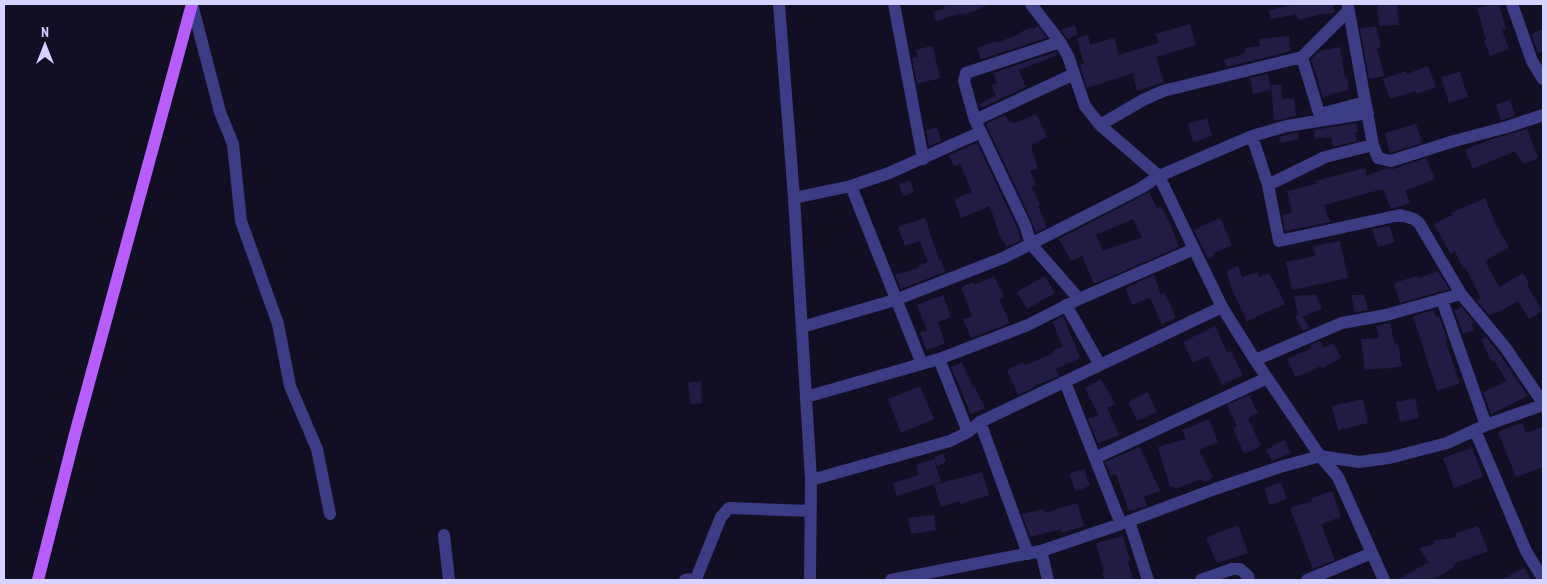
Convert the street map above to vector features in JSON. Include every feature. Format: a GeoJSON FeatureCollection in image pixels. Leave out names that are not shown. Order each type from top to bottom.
{"type":"FeatureCollection","features":[{"type":"Feature","properties":{"kind":"main road"},"geometry":{"type":"LineString","coordinates":[[38,580],[78,424],[192,4]]}},
{"type":"Feature","properties":{"kind":"street"},"geometry":{"type":"LineString","coordinates":[[192,4],[220,112],[233,144],[241,221],[278,324],[290,386],[316,449],[330,514]]}},
{"type":"Feature","properties":{"kind":"street"},"geometry":{"type":"LineString","coordinates":[[779,4],[794,198],[811,480],[810,580]]}},
{"type":"Feature","properties":{"kind":"street"},"geometry":{"type":"LineString","coordinates":[[894,4],[923,159]]}},
{"type":"Feature","properties":{"kind":"street"},"geometry":{"type":"LineString","coordinates":[[1031,4],[1060,42],[1068,56],[1085,106],[1100,125],[1159,176],[1222,307],[1255,360],[1320,456],[1338,477],[1384,580]]}},
{"type":"Feature","properties":{"kind":"street"},"geometry":{"type":"LineString","coordinates":[[1512,4],[1532,61],[1543,79]]}},
{"type":"Feature","properties":{"kind":"street"},"geometry":{"type":"LineString","coordinates":[[1100,125],[1143,100],[1163,91],[1302,57],[1348,7]]}},
{"type":"Feature","properties":{"kind":"street"},"geometry":{"type":"LineString","coordinates":[[1348,7],[1373,145],[1378,158],[1391,161],[1543,115]]}},
{"type":"Feature","properties":{"kind":"street"},"geometry":{"type":"LineString","coordinates":[[1060,42],[966,73],[964,81],[975,120],[1025,225],[1031,244],[1079,299]]}},
{"type":"Feature","properties":{"kind":"street"},"geometry":{"type":"LineString","coordinates":[[1302,57],[1319,113],[1366,108]]}},
{"type":"Feature","properties":{"kind":"street"},"geometry":{"type":"LineString","coordinates":[[975,120],[1074,74]]}},
{"type":"Feature","properties":{"kind":"street"},"geometry":{"type":"LineString","coordinates":[[802,327],[895,300],[1002,258],[1141,188],[1159,176],[1252,136],[1366,108]]}},
{"type":"Feature","properties":{"kind":"street"},"geometry":{"type":"LineString","coordinates":[[794,198],[850,186],[888,173],[981,132]]}},
{"type":"Feature","properties":{"kind":"street"},"geometry":{"type":"LineString","coordinates":[[891,580],[1041,551],[1125,523],[1215,488],[1320,456],[1359,462],[1389,458],[1447,443],[1481,427],[1543,404],[1505,347],[1461,294],[1419,223],[1414,219],[1400,215],[1279,241],[1268,185],[1252,136]]}},
{"type":"Feature","properties":{"kind":"street"},"geometry":{"type":"LineString","coordinates":[[1268,185],[1325,158],[1373,145]]}},
{"type":"Feature","properties":{"kind":"street"},"geometry":{"type":"LineString","coordinates":[[850,186],[922,364]]}},
{"type":"Feature","properties":{"kind":"street"},"geometry":{"type":"LineString","coordinates":[[806,397],[939,359],[1028,325],[1079,299],[1194,249]]}},
{"type":"Feature","properties":{"kind":"street"},"geometry":{"type":"LineString","coordinates":[[1255,360],[1342,323],[1386,315],[1461,294]]}},
{"type":"Feature","properties":{"kind":"street"},"geometry":{"type":"LineString","coordinates":[[1442,300],[1481,427],[1526,551],[1540,575]]}},
{"type":"Feature","properties":{"kind":"street"},"geometry":{"type":"LineString","coordinates":[[1066,305],[1100,365]]}},
{"type":"Feature","properties":{"kind":"street"},"geometry":{"type":"LineString","coordinates":[[811,480],[950,441],[968,432],[980,422],[1222,307]]}},
{"type":"Feature","properties":{"kind":"street"},"geometry":{"type":"LineString","coordinates":[[939,359],[968,432]]}},
{"type":"Feature","properties":{"kind":"street"},"geometry":{"type":"LineString","coordinates":[[1095,458],[1267,378]]}},
{"type":"Feature","properties":{"kind":"street"},"geometry":{"type":"LineString","coordinates":[[1065,382],[1095,458],[1125,523],[1148,580]]}},
{"type":"Feature","properties":{"kind":"street"},"geometry":{"type":"LineString","coordinates":[[980,422],[1028,554]]}},
{"type":"Feature","properties":{"kind":"street"},"geometry":{"type":"LineString","coordinates":[[686,580],[696,579],[721,517],[729,508],[811,511]]}},
{"type":"Feature","properties":{"kind":"street"},"geometry":{"type":"LineString","coordinates":[[444,535],[449,580]]}},
{"type":"Feature","properties":{"kind":"street"},"geometry":{"type":"LineString","coordinates":[[1041,551],[1048,580]]}},
{"type":"Feature","properties":{"kind":"street"},"geometry":{"type":"LineString","coordinates":[[1307,580],[1372,553]]}},
{"type":"Feature","properties":{"kind":"street"},"geometry":{"type":"LineString","coordinates":[[1202,580],[1232,569],[1240,569],[1248,576],[1249,580]]}},
{"type":"Feature","properties":{"kind":"building"},"geometry":{"type":"Polygon","coordinates":[[[943,4],[988,5],[971,12],[961,15],[961,13],[936,21],[933,12],[945,8],[943,4]]]}},
{"type":"Feature","properties":{"kind":"building"},"geometry":{"type":"Polygon","coordinates":[[[1296,4],[1333,4],[1334,13],[1298,20],[1296,14],[1271,19],[1269,10],[1296,4]]]}},
{"type":"Feature","properties":{"kind":"building"},"geometry":{"type":"Polygon","coordinates":[[[1377,4],[1397,4],[1399,25],[1379,26],[1377,4]]]}},
{"type":"Feature","properties":{"kind":"building"},"geometry":{"type":"Polygon","coordinates":[[[1499,4],[1506,29],[1502,30],[1509,49],[1490,56],[1484,40],[1486,40],[1477,8],[1499,4]]]}},
{"type":"Feature","properties":{"kind":"building"},"geometry":{"type":"Polygon","coordinates":[[[1190,24],[1196,45],[1156,57],[1164,82],[1137,91],[1133,73],[1087,88],[1080,65],[1084,64],[1077,38],[1088,35],[1090,45],[1114,38],[1119,55],[1159,43],[1156,34],[1190,24]]]}},
{"type":"Feature","properties":{"kind":"building"},"geometry":{"type":"Polygon","coordinates":[[[1075,25],[1078,34],[1067,39],[1061,30],[1075,25]]]}},
{"type":"Feature","properties":{"kind":"building"},"geometry":{"type":"Polygon","coordinates":[[[1038,26],[1047,38],[981,59],[977,48],[995,41],[996,43],[1020,34],[1031,27],[1032,29],[1038,26]]]}},
{"type":"Feature","properties":{"kind":"building"},"geometry":{"type":"Polygon","coordinates":[[[1376,26],[1381,47],[1377,48],[1384,76],[1369,79],[1360,29],[1376,26]]]}},
{"type":"Feature","properties":{"kind":"building"},"geometry":{"type":"Polygon","coordinates":[[[1543,29],[1543,51],[1538,53],[1531,34],[1543,29]]]}},
{"type":"Feature","properties":{"kind":"building"},"geometry":{"type":"Polygon","coordinates":[[[1289,36],[1291,51],[1226,67],[1224,60],[1246,53],[1245,48],[1260,46],[1259,39],[1289,36]]]}},
{"type":"Feature","properties":{"kind":"building"},"geometry":{"type":"Polygon","coordinates":[[[933,47],[940,78],[917,84],[912,58],[918,57],[916,50],[933,47]]]}},
{"type":"Feature","properties":{"kind":"building"},"geometry":{"type":"Polygon","coordinates":[[[1340,47],[1349,90],[1323,97],[1311,59],[1320,51],[1340,47]]]}},
{"type":"Feature","properties":{"kind":"building"},"geometry":{"type":"Polygon","coordinates":[[[1056,52],[1057,55],[1019,70],[1026,87],[981,108],[979,104],[996,95],[991,86],[997,83],[993,73],[1056,52]]]}},
{"type":"Feature","properties":{"kind":"building"},"geometry":{"type":"Polygon","coordinates":[[[1428,66],[1436,87],[1416,94],[1415,91],[1390,99],[1383,79],[1406,71],[1407,74],[1428,66]]]}},
{"type":"Feature","properties":{"kind":"building"},"geometry":{"type":"Polygon","coordinates":[[[1460,72],[1468,97],[1449,103],[1441,77],[1460,72]]]}},
{"type":"Feature","properties":{"kind":"building"},"geometry":{"type":"Polygon","coordinates":[[[1268,74],[1271,90],[1253,94],[1250,78],[1268,74]]]}},
{"type":"Feature","properties":{"kind":"building"},"geometry":{"type":"Polygon","coordinates":[[[1271,85],[1281,85],[1282,99],[1294,98],[1296,116],[1274,121],[1271,85]]]}},
{"type":"Feature","properties":{"kind":"building"},"geometry":{"type":"Polygon","coordinates":[[[1510,100],[1515,116],[1501,120],[1496,105],[1510,100]]]}},
{"type":"Feature","properties":{"kind":"building"},"geometry":{"type":"Polygon","coordinates":[[[1036,114],[1047,137],[1031,145],[1038,169],[1030,171],[1036,185],[1032,187],[1047,227],[1036,232],[986,124],[1005,115],[1009,122],[1016,123],[1036,114]]]}},
{"type":"Feature","properties":{"kind":"building"},"geometry":{"type":"Polygon","coordinates":[[[1207,118],[1212,136],[1193,142],[1188,124],[1207,118]]]}},
{"type":"Feature","properties":{"kind":"building"},"geometry":{"type":"Polygon","coordinates":[[[1356,123],[1357,141],[1333,147],[1331,137],[1315,139],[1314,130],[1356,123]]]}},
{"type":"Feature","properties":{"kind":"building"},"geometry":{"type":"Polygon","coordinates":[[[1416,124],[1422,143],[1390,153],[1385,133],[1416,124]]]}},
{"type":"Feature","properties":{"kind":"building"},"geometry":{"type":"Polygon","coordinates":[[[937,127],[941,141],[929,146],[926,130],[937,127]]]}},
{"type":"Feature","properties":{"kind":"building"},"geometry":{"type":"Polygon","coordinates":[[[1527,129],[1538,158],[1523,164],[1515,151],[1473,169],[1465,150],[1489,140],[1527,129]]]}},
{"type":"Feature","properties":{"kind":"building"},"geometry":{"type":"Polygon","coordinates":[[[1298,132],[1299,139],[1281,143],[1279,137],[1298,132]]]}},
{"type":"Feature","properties":{"kind":"building"},"geometry":{"type":"Polygon","coordinates":[[[977,143],[1021,240],[1007,247],[999,234],[990,206],[961,218],[954,199],[972,192],[960,164],[954,167],[949,155],[977,143]]]}},
{"type":"Feature","properties":{"kind":"building"},"geometry":{"type":"Polygon","coordinates":[[[1426,158],[1435,179],[1405,191],[1410,203],[1391,209],[1383,189],[1324,205],[1330,222],[1285,231],[1282,215],[1292,212],[1287,191],[1316,184],[1315,181],[1365,168],[1367,176],[1386,168],[1393,169],[1426,158]]]}},
{"type":"Feature","properties":{"kind":"building"},"geometry":{"type":"Polygon","coordinates":[[[910,181],[914,192],[903,196],[899,184],[910,181]]]}},
{"type":"Feature","properties":{"kind":"building"},"geometry":{"type":"Polygon","coordinates":[[[1149,192],[1157,208],[1160,206],[1168,219],[1179,247],[1094,284],[1082,256],[1071,261],[1059,239],[1149,192]],[[1133,219],[1096,235],[1103,251],[1142,237],[1133,219]]]}},
{"type":"Feature","properties":{"kind":"building"},"geometry":{"type":"Polygon","coordinates":[[[1485,198],[1497,227],[1509,247],[1485,261],[1499,287],[1523,273],[1529,283],[1527,285],[1542,311],[1529,319],[1518,301],[1489,315],[1477,301],[1481,298],[1465,267],[1463,268],[1455,251],[1451,254],[1434,224],[1452,215],[1451,213],[1485,198]]]}},
{"type":"Feature","properties":{"kind":"building"},"geometry":{"type":"Polygon","coordinates":[[[925,218],[945,272],[901,289],[895,275],[919,268],[918,266],[928,262],[920,241],[905,246],[898,227],[925,218]]]}},
{"type":"Feature","properties":{"kind":"building"},"geometry":{"type":"Polygon","coordinates":[[[1220,218],[1232,245],[1213,253],[1214,256],[1208,259],[1194,230],[1220,218]]]}},
{"type":"Feature","properties":{"kind":"building"},"geometry":{"type":"Polygon","coordinates":[[[1389,226],[1395,242],[1378,247],[1372,229],[1389,226]]]}},
{"type":"Feature","properties":{"kind":"building"},"geometry":{"type":"Polygon","coordinates":[[[1340,241],[1348,278],[1292,290],[1286,262],[1315,256],[1313,246],[1340,241]]]}},
{"type":"Feature","properties":{"kind":"building"},"geometry":{"type":"Polygon","coordinates":[[[1238,266],[1242,277],[1258,272],[1259,277],[1269,273],[1285,304],[1247,321],[1229,283],[1226,271],[1238,266]]]}},
{"type":"Feature","properties":{"kind":"building"},"geometry":{"type":"Polygon","coordinates":[[[1438,271],[1449,289],[1400,303],[1394,283],[1438,271]]]}},
{"type":"Feature","properties":{"kind":"building"},"geometry":{"type":"Polygon","coordinates":[[[1154,275],[1161,295],[1165,293],[1176,318],[1162,324],[1150,298],[1132,305],[1125,288],[1154,275]]]}},
{"type":"Feature","properties":{"kind":"building"},"geometry":{"type":"Polygon","coordinates":[[[994,276],[1004,297],[999,299],[1010,323],[971,338],[963,319],[972,316],[961,287],[973,282],[974,285],[994,276]]]}},
{"type":"Feature","properties":{"kind":"building"},"geometry":{"type":"Polygon","coordinates":[[[1045,276],[1055,293],[1027,309],[1017,292],[1045,276]]]}},
{"type":"Feature","properties":{"kind":"building"},"geometry":{"type":"Polygon","coordinates":[[[943,295],[951,317],[938,322],[945,344],[926,350],[920,333],[927,330],[917,305],[943,295]]]}},
{"type":"Feature","properties":{"kind":"building"},"geometry":{"type":"Polygon","coordinates":[[[1316,295],[1322,308],[1303,317],[1310,328],[1303,331],[1295,316],[1298,315],[1294,296],[1316,295]]]}},
{"type":"Feature","properties":{"kind":"building"},"geometry":{"type":"Polygon","coordinates":[[[1351,295],[1364,295],[1368,310],[1355,312],[1351,295]]]}},
{"type":"Feature","properties":{"kind":"building"},"geometry":{"type":"Polygon","coordinates":[[[1462,307],[1474,322],[1471,323],[1474,330],[1463,334],[1454,310],[1462,307]]]}},
{"type":"Feature","properties":{"kind":"building"},"geometry":{"type":"Polygon","coordinates":[[[1434,310],[1436,317],[1439,316],[1460,383],[1437,391],[1413,316],[1434,310]]]}},
{"type":"Feature","properties":{"kind":"building"},"geometry":{"type":"Polygon","coordinates":[[[1063,316],[1080,358],[1056,369],[1059,376],[1018,395],[1007,370],[1024,362],[1025,365],[1054,353],[1053,350],[1063,346],[1052,322],[1063,316]]]}},
{"type":"Feature","properties":{"kind":"building"},"geometry":{"type":"Polygon","coordinates":[[[1390,323],[1395,345],[1398,344],[1402,366],[1365,370],[1361,339],[1379,338],[1376,326],[1390,323]]]}},
{"type":"Feature","properties":{"kind":"building"},"geometry":{"type":"Polygon","coordinates":[[[1215,326],[1227,352],[1231,351],[1243,375],[1222,385],[1208,356],[1193,363],[1183,342],[1215,326]]]}},
{"type":"Feature","properties":{"kind":"building"},"geometry":{"type":"Polygon","coordinates":[[[1486,337],[1528,396],[1491,414],[1483,392],[1507,381],[1494,360],[1492,362],[1481,340],[1486,337]]]}},
{"type":"Feature","properties":{"kind":"building"},"geometry":{"type":"Polygon","coordinates":[[[1320,341],[1324,348],[1333,343],[1341,358],[1322,368],[1321,366],[1296,377],[1287,359],[1312,348],[1310,345],[1320,341]]]}},
{"type":"Feature","properties":{"kind":"building"},"geometry":{"type":"Polygon","coordinates":[[[962,362],[973,388],[975,387],[985,408],[971,414],[951,367],[962,362]]]}},
{"type":"Feature","properties":{"kind":"building"},"geometry":{"type":"Polygon","coordinates":[[[1101,379],[1115,404],[1107,408],[1119,435],[1098,443],[1088,419],[1099,415],[1085,388],[1101,379]]]}},
{"type":"Feature","properties":{"kind":"building"},"geometry":{"type":"Polygon","coordinates":[[[701,381],[702,403],[691,404],[688,383],[701,381]]]}},
{"type":"Feature","properties":{"kind":"building"},"geometry":{"type":"Polygon","coordinates":[[[920,386],[934,419],[901,433],[888,399],[920,386]]]}},
{"type":"Feature","properties":{"kind":"building"},"geometry":{"type":"Polygon","coordinates":[[[1148,392],[1157,412],[1137,421],[1128,402],[1148,392]]]}},
{"type":"Feature","properties":{"kind":"building"},"geometry":{"type":"Polygon","coordinates":[[[1249,395],[1258,413],[1248,418],[1261,446],[1244,454],[1233,428],[1237,426],[1227,405],[1249,395]]]}},
{"type":"Feature","properties":{"kind":"building"},"geometry":{"type":"Polygon","coordinates":[[[1415,398],[1419,418],[1400,422],[1396,402],[1415,398]]]}},
{"type":"Feature","properties":{"kind":"building"},"geometry":{"type":"Polygon","coordinates":[[[1363,399],[1368,423],[1338,430],[1332,406],[1363,399]]]}},
{"type":"Feature","properties":{"kind":"building"},"geometry":{"type":"Polygon","coordinates":[[[1209,419],[1218,442],[1199,450],[1213,478],[1204,482],[1202,479],[1175,489],[1174,486],[1170,487],[1158,447],[1186,439],[1182,430],[1209,419]]]}},
{"type":"Feature","properties":{"kind":"building"},"geometry":{"type":"Polygon","coordinates":[[[1522,423],[1526,433],[1543,427],[1543,467],[1516,477],[1498,432],[1522,423]]]}},
{"type":"Feature","properties":{"kind":"building"},"geometry":{"type":"Polygon","coordinates":[[[1284,440],[1291,453],[1272,461],[1266,450],[1284,440]]]}},
{"type":"Feature","properties":{"kind":"building"},"geometry":{"type":"Polygon","coordinates":[[[1140,447],[1160,491],[1144,496],[1147,506],[1129,511],[1116,474],[1111,476],[1105,462],[1140,447]]]}},
{"type":"Feature","properties":{"kind":"building"},"geometry":{"type":"Polygon","coordinates":[[[1472,448],[1483,477],[1454,488],[1443,458],[1472,448]]]}},
{"type":"Feature","properties":{"kind":"building"},"geometry":{"type":"Polygon","coordinates":[[[943,454],[946,462],[937,466],[934,457],[943,454]]]}},
{"type":"Feature","properties":{"kind":"building"},"geometry":{"type":"Polygon","coordinates":[[[934,459],[941,482],[897,496],[893,483],[919,475],[916,465],[934,459]]]}},
{"type":"Feature","properties":{"kind":"building"},"geometry":{"type":"Polygon","coordinates":[[[1084,469],[1090,486],[1076,491],[1069,474],[1084,469]]]}},
{"type":"Feature","properties":{"kind":"building"},"geometry":{"type":"Polygon","coordinates":[[[982,472],[989,495],[960,504],[959,501],[941,507],[934,485],[982,472]]]}},
{"type":"Feature","properties":{"kind":"building"},"geometry":{"type":"Polygon","coordinates":[[[1281,482],[1287,499],[1269,505],[1265,488],[1281,482]]]}},
{"type":"Feature","properties":{"kind":"building"},"geometry":{"type":"Polygon","coordinates":[[[1332,491],[1341,517],[1321,524],[1335,560],[1313,569],[1290,508],[1312,501],[1311,498],[1332,491]]]}},
{"type":"Feature","properties":{"kind":"building"},"geometry":{"type":"Polygon","coordinates":[[[1077,503],[1084,526],[1062,533],[1061,529],[1030,537],[1022,514],[1044,509],[1045,513],[1077,503]]]}},
{"type":"Feature","properties":{"kind":"building"},"geometry":{"type":"Polygon","coordinates":[[[934,515],[936,530],[911,534],[908,518],[934,515]]]}},
{"type":"Feature","properties":{"kind":"building"},"geometry":{"type":"Polygon","coordinates":[[[1238,525],[1248,553],[1217,563],[1206,538],[1238,525]]]}},
{"type":"Feature","properties":{"kind":"building"},"geometry":{"type":"Polygon","coordinates":[[[1478,526],[1488,551],[1453,564],[1454,567],[1433,580],[1397,580],[1429,562],[1419,548],[1435,544],[1433,541],[1456,537],[1455,534],[1478,526]]]}},
{"type":"Feature","properties":{"kind":"building"},"geometry":{"type":"Polygon","coordinates":[[[1123,536],[1130,560],[1128,561],[1133,580],[1104,580],[1102,572],[1104,572],[1096,543],[1123,536]]]}},
{"type":"Feature","properties":{"kind":"building"},"geometry":{"type":"Polygon","coordinates":[[[1524,568],[1531,580],[1501,580],[1524,568]]]}}]}
